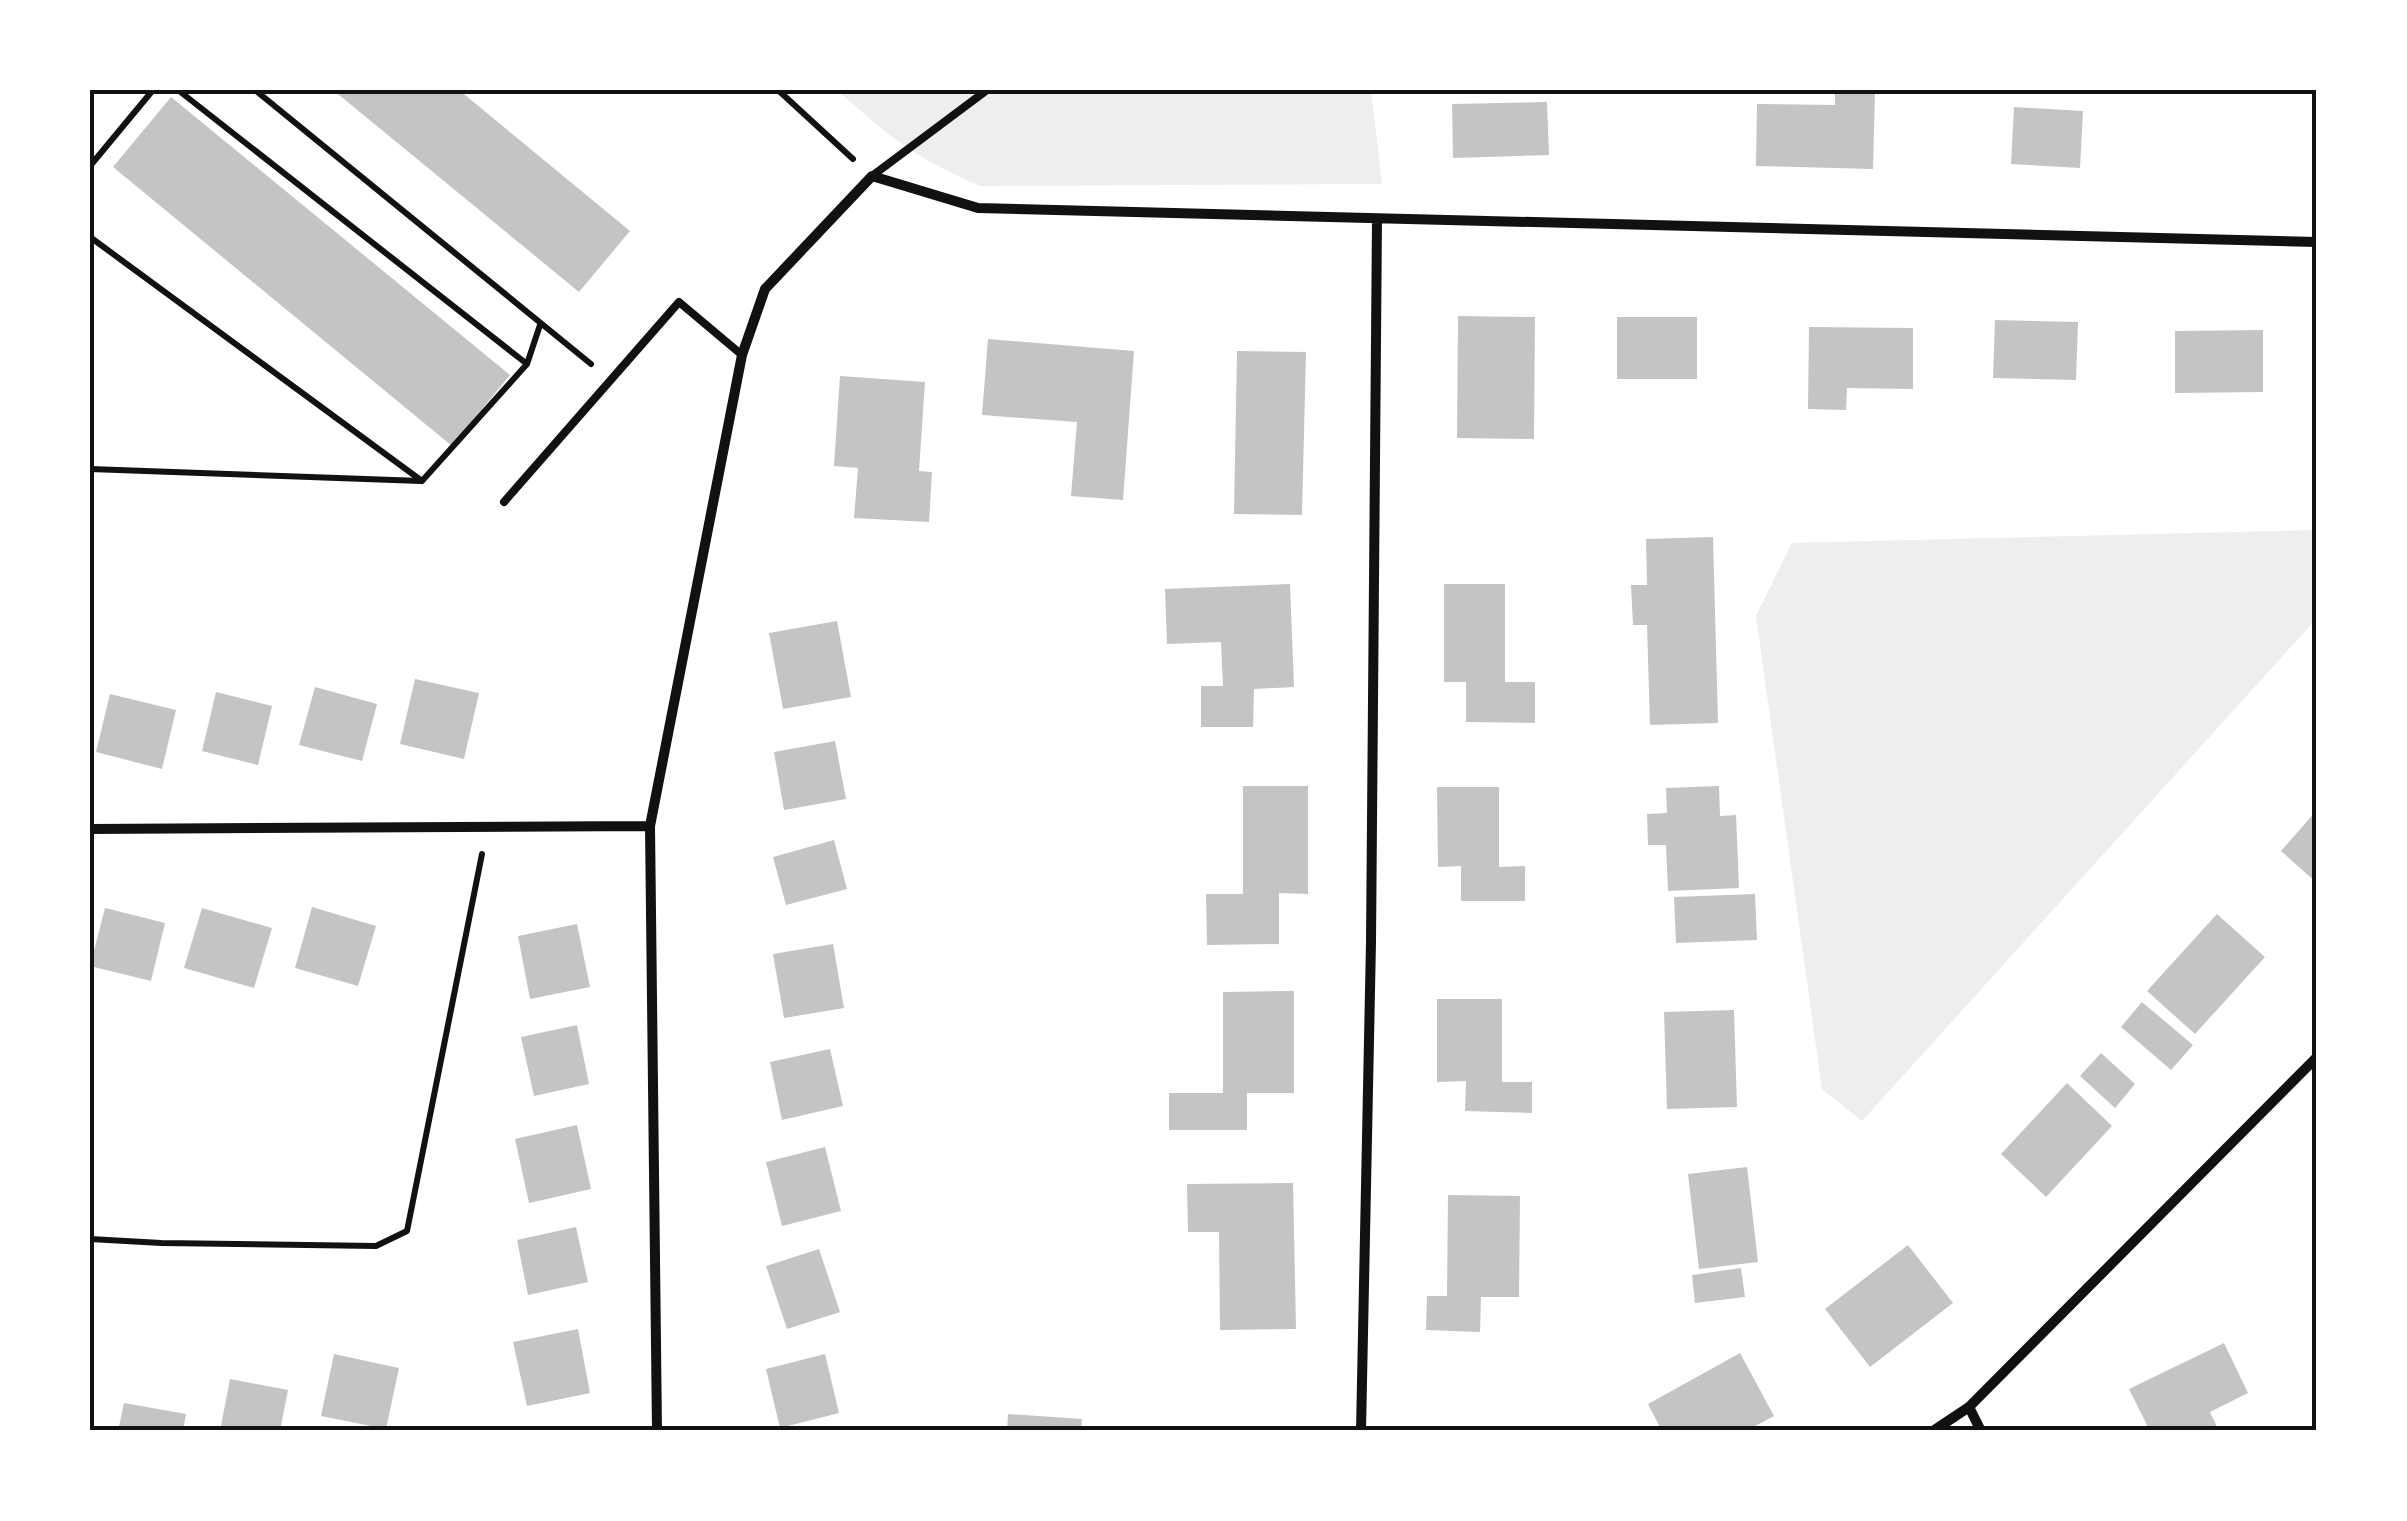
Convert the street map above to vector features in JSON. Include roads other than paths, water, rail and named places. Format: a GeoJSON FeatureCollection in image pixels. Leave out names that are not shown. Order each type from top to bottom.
{"type":"FeatureCollection","features":[{"type":"Feature","properties":{"kind":"street"},"geometry":{"type":"LineString","coordinates":[[657,1431],[650,826],[742,355],[765,289],[872,176],[978,208],[2317,242]]}},
{"type":"Feature","properties":{"kind":"street"},"geometry":{"type":"LineString","coordinates":[[1361,1431],[1371,962],[1377,219]]}},
{"type":"Feature","properties":{"kind":"street"},"geometry":{"type":"LineString","coordinates":[[90,828],[650,826]]}},
{"type":"Feature","properties":{"kind":"street"},"geometry":{"type":"LineString","coordinates":[[1933,1431],[1969,1407],[2317,1057]]}},
{"type":"Feature","properties":{"kind":"street"},"geometry":{"type":"LineString","coordinates":[[1969,1407],[1981,1431]]}},
{"type":"Feature","properties":{"kind":"lane"},"geometry":{"type":"LineString","coordinates":[[872,176],[986,90]]}},
{"type":"Feature","properties":{"kind":"lane"},"geometry":{"type":"LineString","coordinates":[[504,502],[678,302],[742,355]]}}]}
